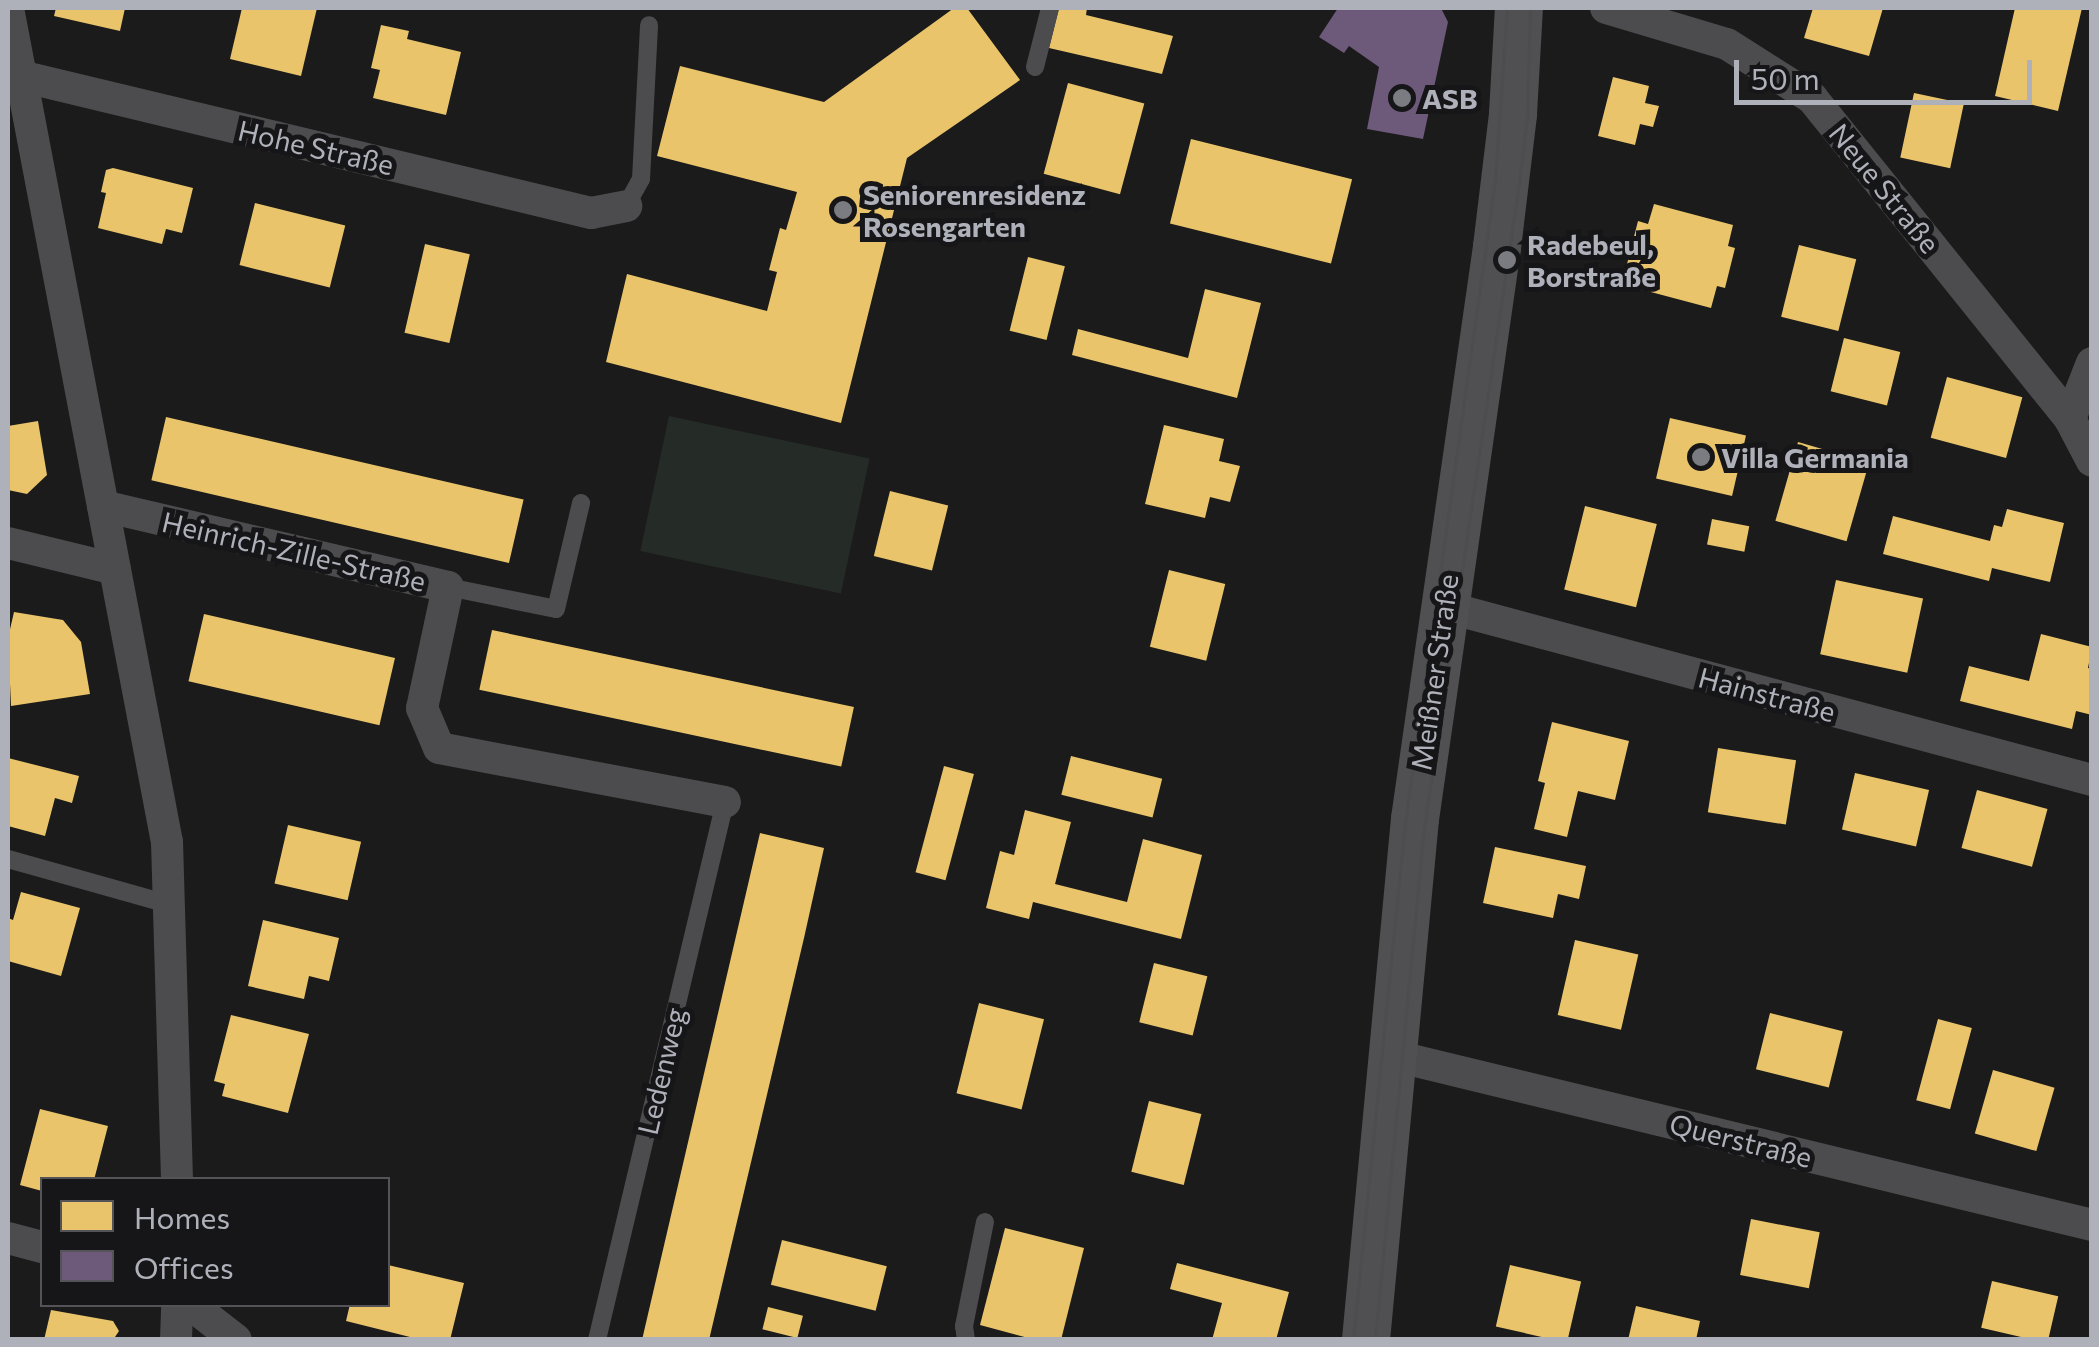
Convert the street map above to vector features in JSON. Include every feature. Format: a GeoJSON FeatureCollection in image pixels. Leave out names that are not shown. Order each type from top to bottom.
{"type":"FeatureCollection","features":[{"type":"Feature","properties":{"kind":"main road","name":"Meißner Straße"},"geometry":{"type":"LineString","coordinates":[[1366,1340],[1391,1055],[1442,606],[1497,247],[1513,114],[1519,8]]}},
{"type":"Feature","properties":{"kind":"street"},"geometry":{"type":"LineString","coordinates":[[8,8],[16,76],[167,842],[172,905],[176,1177]]}},
{"type":"Feature","properties":{"kind":"street","name":"Neue Straße"},"geometry":{"type":"LineString","coordinates":[[1606,8],[1728,44],[1812,98],[2070,419],[2092,460]]}},
{"type":"Feature","properties":{"kind":"street","name":"Hohe Straße"},"geometry":{"type":"LineString","coordinates":[[16,76],[591,213],[626,206]]}},
{"type":"Feature","properties":{"kind":"street"},"geometry":{"type":"LineString","coordinates":[[2070,419],[2092,363]]}},
{"type":"Feature","properties":{"kind":"street","name":"Heinrich-Zille-Straße"},"geometry":{"type":"LineString","coordinates":[[103,506],[448,587],[422,708],[439,748],[726,802]]}},
{"type":"Feature","properties":{"kind":"street"},"geometry":{"type":"LineString","coordinates":[[8,543],[115,568]]}},
{"type":"Feature","properties":{"kind":"street","name":"Hainstraße"},"geometry":{"type":"LineString","coordinates":[[1442,606],[2092,780]]}},
{"type":"Feature","properties":{"kind":"street","name":"Querstraße"},"geometry":{"type":"LineString","coordinates":[[1391,1055],[2092,1225]]}},
{"type":"Feature","properties":{"kind":"street"},"geometry":{"type":"LineString","coordinates":[[8,1238],[40,1246]]}},
{"type":"Feature","properties":{"kind":"street"},"geometry":{"type":"LineString","coordinates":[[176,1340],[177,1307]]}},
{"type":"Feature","properties":{"kind":"street"},"geometry":{"type":"LineString","coordinates":[[194,1307],[236,1340]]}},
{"type":"Feature","properties":{"kind":"lane"},"geometry":{"type":"LineString","coordinates":[[1035,67],[1050,8]]}},
{"type":"Feature","properties":{"kind":"lane"},"geometry":{"type":"LineString","coordinates":[[626,206],[641,179],[648,26]]}},
{"type":"Feature","properties":{"kind":"lane"},"geometry":{"type":"LineString","coordinates":[[448,587],[556,608],[581,502]]}},
{"type":"Feature","properties":{"kind":"lane","name":"Ledenweg"},"geometry":{"type":"LineString","coordinates":[[598,1340],[726,802]]}},
{"type":"Feature","properties":{"kind":"lane"},"geometry":{"type":"LineString","coordinates":[[8,859],[172,905]]}},
{"type":"Feature","properties":{"kind":"lane"},"geometry":{"type":"LineString","coordinates":[[966,1340],[964,1326],[985,1222]]}},
{"type":"Feature","properties":{"kind":"shaded area"},"geometry":{"type":"Polygon","coordinates":[[[669,416],[870,459],[841,594],[640,551],[669,416]]]}},
{"type":"Feature","properties":{"kind":"building: Homes"},"geometry":{"type":"Polygon","coordinates":[[[56,8],[125,8],[120,31],[54,16],[56,8]]]}},
{"type":"Feature","properties":{"kind":"building: Homes"},"geometry":{"type":"Polygon","coordinates":[[[242,8],[317,8],[301,76],[230,59],[242,8]]]}},
{"type":"Feature","properties":{"kind":"building: Homes","name":"Seniorenresidenz Rosengarten"},"geometry":{"type":"Polygon","coordinates":[[[954,8],[967,8],[1020,80],[907,158],[841,423],[606,362],[627,274],[767,311],[777,272],[769,270],[780,228],[786,230],[797,192],[657,156],[680,66],[824,102],[954,8]]]}},
{"type":"Feature","properties":{"kind":"building: Homes"},"geometry":{"type":"Polygon","coordinates":[[[1059,8],[1087,8],[1086,15],[1173,36],[1162,74],[1049,48],[1059,8]]]}},
{"type":"Feature","properties":{"kind":"building: Homes"},"geometry":{"type":"Polygon","coordinates":[[[1813,8],[1883,8],[1869,56],[1804,38],[1813,8]]]}},
{"type":"Feature","properties":{"kind":"building: Homes"},"geometry":{"type":"Polygon","coordinates":[[[2015,8],[2082,8],[2058,111],[1995,96],[2015,8]]]}},
{"type":"Feature","properties":{"kind":"building: Homes"},"geometry":{"type":"Polygon","coordinates":[[[381,25],[409,31],[407,39],[461,52],[446,115],[373,98],[380,70],[371,68],[381,25]]]}},
{"type":"Feature","properties":{"kind":"building: Homes"},"geometry":{"type":"Polygon","coordinates":[[[1613,77],[1649,86],[1645,103],[1659,106],[1653,127],[1640,124],[1635,145],[1598,136],[1613,77]]]}},
{"type":"Feature","properties":{"kind":"building: Homes"},"geometry":{"type":"Polygon","coordinates":[[[1068,83],[1144,103],[1120,194],[1044,174],[1068,83]]]}},
{"type":"Feature","properties":{"kind":"building: Homes"},"geometry":{"type":"Polygon","coordinates":[[[1914,93],[1964,104],[1950,168],[1900,158],[1914,93]]]}},
{"type":"Feature","properties":{"kind":"building: Homes"},"geometry":{"type":"Polygon","coordinates":[[[1191,139],[1352,179],[1331,264],[1170,223],[1191,139]]]}},
{"type":"Feature","properties":{"kind":"building: Homes"},"geometry":{"type":"Polygon","coordinates":[[[113,168],[193,188],[182,233],[166,229],[162,244],[98,228],[106,193],[101,192],[106,170],[113,168]]]}},
{"type":"Feature","properties":{"kind":"building: Homes"},"geometry":{"type":"Polygon","coordinates":[[[255,203],[345,225],[330,288],[240,265],[255,203]]]}},
{"type":"Feature","properties":{"kind":"building: Homes"},"geometry":{"type":"Polygon","coordinates":[[[1654,204],[1733,225],[1728,246],[1735,248],[1725,288],[1717,286],[1711,308],[1632,287],[1636,271],[1626,268],[1638,221],[1648,224],[1654,204]]]}},
{"type":"Feature","properties":{"kind":"building: Homes"},"geometry":{"type":"Polygon","coordinates":[[[425,244],[470,254],[449,343],[405,333],[425,244]]]}},
{"type":"Feature","properties":{"kind":"building: Homes"},"geometry":{"type":"Polygon","coordinates":[[[1799,245],[1856,259],[1838,331],[1781,317],[1799,245]]]}},
{"type":"Feature","properties":{"kind":"building: Homes"},"geometry":{"type":"Polygon","coordinates":[[[1028,257],[1065,266],[1046,340],[1010,331],[1028,257]]]}},
{"type":"Feature","properties":{"kind":"building: Homes"},"geometry":{"type":"Polygon","coordinates":[[[1205,289],[1261,303],[1237,398],[1072,355],[1078,329],[1188,358],[1205,289]]]}},
{"type":"Feature","properties":{"kind":"building: Homes"},"geometry":{"type":"Polygon","coordinates":[[[1844,338],[1900,352],[1887,405],[1831,391],[1844,338]]]}},
{"type":"Feature","properties":{"kind":"building: Homes"},"geometry":{"type":"Polygon","coordinates":[[[1947,377],[2022,397],[2006,458],[1931,438],[1947,377]]]}},
{"type":"Feature","properties":{"kind":"building: Homes"},"geometry":{"type":"Polygon","coordinates":[[[166,417],[524,500],[509,563],[151,480],[166,417]]]}},
{"type":"Feature","properties":{"kind":"building: Homes","name":"Villa Germania"},"geometry":{"type":"Polygon","coordinates":[[[1670,418],[1746,436],[1732,496],[1656,478],[1670,418]]]}},
{"type":"Feature","properties":{"kind":"building: Homes"},"geometry":{"type":"Polygon","coordinates":[[[38,421],[47,475],[27,494],[8,490],[8,426],[38,421]]]}},
{"type":"Feature","properties":{"kind":"building: Homes"},"geometry":{"type":"Polygon","coordinates":[[[1164,425],[1224,439],[1219,461],[1240,466],[1230,502],[1210,497],[1205,518],[1145,504],[1164,425]]]}},
{"type":"Feature","properties":{"kind":"building: Homes"},"geometry":{"type":"Polygon","coordinates":[[[1798,442],[1869,462],[1847,541],[1775,521],[1798,442]]]}},
{"type":"Feature","properties":{"kind":"building: Homes"},"geometry":{"type":"Polygon","coordinates":[[[890,491],[948,506],[932,571],[874,556],[890,491]]]}},
{"type":"Feature","properties":{"kind":"building: Homes"},"geometry":{"type":"Polygon","coordinates":[[[1585,506],[1657,524],[1636,607],[1564,589],[1585,506]]]}},
{"type":"Feature","properties":{"kind":"building: Homes"},"geometry":{"type":"Polygon","coordinates":[[[2007,509],[2064,523],[2050,582],[1992,568],[1989,581],[1883,554],[1893,516],[1990,541],[1994,525],[2002,527],[2007,509]]]}},
{"type":"Feature","properties":{"kind":"building: Homes"},"geometry":{"type":"Polygon","coordinates":[[[1712,519],[1749,526],[1744,552],[1707,545],[1712,519]]]}},
{"type":"Feature","properties":{"kind":"building: Homes"},"geometry":{"type":"Polygon","coordinates":[[[1169,570],[1225,584],[1206,661],[1150,647],[1169,570]]]}},
{"type":"Feature","properties":{"kind":"building: Homes"},"geometry":{"type":"Polygon","coordinates":[[[1836,580],[1923,599],[1907,673],[1820,654],[1836,580]]]}},
{"type":"Feature","properties":{"kind":"building: Homes"},"geometry":{"type":"Polygon","coordinates":[[[14,612],[63,620],[81,642],[90,694],[11,706],[8,638],[14,612]]]}},
{"type":"Feature","properties":{"kind":"building: Homes"},"geometry":{"type":"Polygon","coordinates":[[[204,614],[395,658],[379,725],[188,681],[204,614]]]}},
{"type":"Feature","properties":{"kind":"building: Homes"},"geometry":{"type":"Polygon","coordinates":[[[492,630],[854,707],[841,767],[479,690],[492,630]]]}},
{"type":"Feature","properties":{"kind":"building: Homes"},"geometry":{"type":"Polygon","coordinates":[[[2041,634],[2092,647],[2088,668],[2092,669],[2092,715],[2076,711],[2072,729],[1960,701],[1969,666],[2029,681],[2041,634]]]}},
{"type":"Feature","properties":{"kind":"building: Homes"},"geometry":{"type":"Polygon","coordinates":[[[1552,722],[1629,741],[1615,800],[1578,791],[1567,837],[1534,829],[1545,783],[1538,781],[1552,722]]]}},
{"type":"Feature","properties":{"kind":"building: Homes"},"geometry":{"type":"Polygon","coordinates":[[[1718,748],[1796,760],[1786,825],[1708,812],[1718,748]]]}},
{"type":"Feature","properties":{"kind":"building: Homes"},"geometry":{"type":"Polygon","coordinates":[[[1071,756],[1162,779],[1153,818],[1061,795],[1071,756]]]}},
{"type":"Feature","properties":{"kind":"building: Homes"},"geometry":{"type":"Polygon","coordinates":[[[8,758],[79,776],[72,803],[55,798],[45,836],[8,826],[8,758]]]}},
{"type":"Feature","properties":{"kind":"building: Homes"},"geometry":{"type":"Polygon","coordinates":[[[944,766],[974,774],[945,880],[916,872],[944,766]]]}},
{"type":"Feature","properties":{"kind":"building: Homes"},"geometry":{"type":"Polygon","coordinates":[[[1855,773],[1929,790],[1916,847],[1842,830],[1855,773]]]}},
{"type":"Feature","properties":{"kind":"building: Homes"},"geometry":{"type":"Polygon","coordinates":[[[1977,790],[2048,809],[2032,867],[1961,848],[1977,790]]]}},
{"type":"Feature","properties":{"kind":"building: Homes"},"geometry":{"type":"Polygon","coordinates":[[[1025,810],[1071,822],[1055,884],[1127,902],[1143,839],[1202,855],[1181,939],[1033,902],[1029,919],[986,908],[1000,851],[1014,855],[1025,810]]]}},
{"type":"Feature","properties":{"kind":"building: Homes"},"geometry":{"type":"Polygon","coordinates":[[[288,825],[361,842],[348,900],[275,883],[288,825]]]}},
{"type":"Feature","properties":{"kind":"building: Homes"},"geometry":{"type":"Polygon","coordinates":[[[760,833],[824,848],[804,938],[709,1340],[642,1340],[760,833]]]}},
{"type":"Feature","properties":{"kind":"building: Homes"},"geometry":{"type":"Polygon","coordinates":[[[1495,847],[1586,866],[1579,899],[1558,894],[1553,918],[1483,903],[1495,847]]]}},
{"type":"Feature","properties":{"kind":"building: Homes"},"geometry":{"type":"Polygon","coordinates":[[[21,892],[80,908],[61,976],[8,961],[8,918],[13,920],[21,892]]]}},
{"type":"Feature","properties":{"kind":"building: Homes"},"geometry":{"type":"Polygon","coordinates":[[[263,920],[339,938],[329,981],[309,976],[304,999],[248,986],[263,920]]]}},
{"type":"Feature","properties":{"kind":"building: Homes"},"geometry":{"type":"Polygon","coordinates":[[[1575,940],[1638,955],[1621,1030],[1558,1015],[1575,940]]]}},
{"type":"Feature","properties":{"kind":"building: Homes"},"geometry":{"type":"Polygon","coordinates":[[[1154,963],[1207,976],[1193,1035],[1139,1022],[1154,963]]]}},
{"type":"Feature","properties":{"kind":"building: Homes"},"geometry":{"type":"Polygon","coordinates":[[[979,1003],[1044,1019],[1022,1109],[957,1093],[979,1003]]]}},
{"type":"Feature","properties":{"kind":"building: Homes"},"geometry":{"type":"Polygon","coordinates":[[[1770,1013],[1843,1031],[1829,1087],[1756,1069],[1770,1013]]]}},
{"type":"Feature","properties":{"kind":"building: Homes"},"geometry":{"type":"Polygon","coordinates":[[[231,1015],[309,1034],[288,1113],[222,1096],[225,1084],[214,1081],[231,1015]]]}},
{"type":"Feature","properties":{"kind":"building: Homes"},"geometry":{"type":"Polygon","coordinates":[[[1938,1019],[1972,1028],[1950,1109],[1916,1100],[1938,1019]]]}},
{"type":"Feature","properties":{"kind":"building: Homes"},"geometry":{"type":"Polygon","coordinates":[[[1993,1070],[2055,1088],[2036,1151],[1975,1133],[1993,1070]]]}},
{"type":"Feature","properties":{"kind":"building: Homes"},"geometry":{"type":"Polygon","coordinates":[[[1149,1101],[1201,1114],[1184,1185],[1131,1172],[1149,1101]]]}},
{"type":"Feature","properties":{"kind":"building: Homes"},"geometry":{"type":"Polygon","coordinates":[[[40,1109],[108,1126],[95,1177],[40,1177],[40,1190],[20,1185],[40,1109]]]}},
{"type":"Feature","properties":{"kind":"building: Homes"},"geometry":{"type":"Polygon","coordinates":[[[1751,1219],[1820,1232],[1809,1288],[1740,1275],[1751,1219]]]}},
{"type":"Feature","properties":{"kind":"building: Homes"},"geometry":{"type":"Polygon","coordinates":[[[1005,1228],[1084,1248],[1061,1340],[1036,1340],[980,1325],[1005,1228]]]}},
{"type":"Feature","properties":{"kind":"building: Homes"},"geometry":{"type":"Polygon","coordinates":[[[782,1240],[887,1266],[876,1311],[771,1285],[782,1240]]]}},
{"type":"Feature","properties":{"kind":"building: Homes"},"geometry":{"type":"Polygon","coordinates":[[[1177,1263],[1289,1292],[1276,1340],[1212,1340],[1222,1303],[1170,1289],[1177,1263]]]}},
{"type":"Feature","properties":{"kind":"building: Homes"},"geometry":{"type":"Polygon","coordinates":[[[390,1265],[464,1283],[450,1340],[422,1340],[346,1321],[349,1307],[390,1307],[390,1265]]]}},
{"type":"Feature","properties":{"kind":"building: Homes"},"geometry":{"type":"Polygon","coordinates":[[[1510,1265],[1581,1281],[1568,1340],[1496,1326],[1510,1265]]]}},
{"type":"Feature","properties":{"kind":"building: Homes"},"geometry":{"type":"Polygon","coordinates":[[[1992,1281],[2058,1296],[2048,1340],[1981,1328],[1992,1281]]]}},
{"type":"Feature","properties":{"kind":"building: Homes"},"geometry":{"type":"Polygon","coordinates":[[[1636,1306],[1700,1321],[1696,1340],[1628,1340],[1636,1306]]]}},
{"type":"Feature","properties":{"kind":"building: Homes"},"geometry":{"type":"Polygon","coordinates":[[[768,1307],[803,1316],[797,1338],[762,1329],[768,1307]]]}},
{"type":"Feature","properties":{"kind":"building: Homes"},"geometry":{"type":"Polygon","coordinates":[[[51,1310],[113,1321],[119,1331],[113,1340],[44,1340],[51,1310]]]}},
{"type":"Feature","properties":{"kind":"building: Offices","name":"ASB"},"geometry":{"type":"Polygon","coordinates":[[[1338,8],[1441,8],[1448,22],[1423,139],[1367,129],[1379,67],[1349,46],[1344,53],[1319,37],[1338,8]]]}},
{"type":"Feature","properties":{"kind":"tram line"},"geometry":{"type":"LineString","coordinates":[[1353,1340],[1405,823],[1495,180],[1507,8]]}},
{"type":"Feature","properties":{"kind":"tram line"},"geometry":{"type":"LineString","coordinates":[[1375,1340],[1423,836],[1519,183],[1527,117],[1530,8]]}},
{"type":"Feature","properties":{"kind":"place","name":"ASB"},"geometry":{"type":"Point","coordinates":[1402,98]}},
{"type":"Feature","properties":{"kind":"place","name":"Seniorenresidenz Rosengarten"},"geometry":{"type":"Point","coordinates":[843,210]}},
{"type":"Feature","properties":{"kind":"place","name":"Radebeul, Borstraße"},"geometry":{"type":"Point","coordinates":[1507,260]}},
{"type":"Feature","properties":{"kind":"place","name":"Villa Germania"},"geometry":{"type":"Point","coordinates":[1701,457]}}]}
